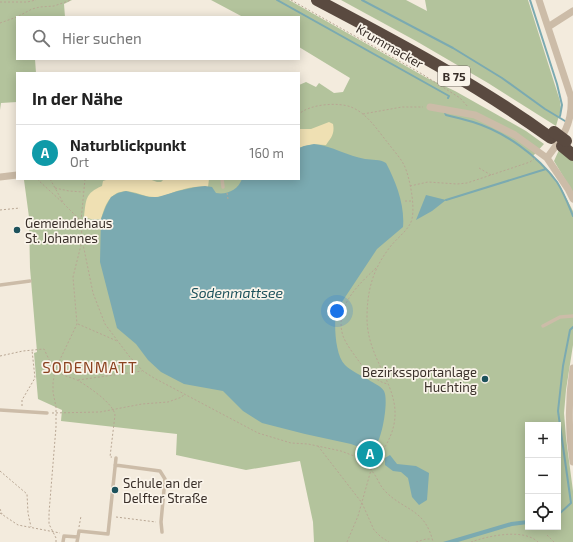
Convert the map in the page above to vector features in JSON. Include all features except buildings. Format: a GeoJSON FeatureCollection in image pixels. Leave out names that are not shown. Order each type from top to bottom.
{"type":"FeatureCollection","features":[{"type":"Feature","properties":{"kind":"highway","name":"B 75"},"geometry":{"type":"LineString","coordinates":[[317,0],[460,79],[528,122],[567,144],[573,155]]}},
{"type":"Feature","properties":{"kind":"highway","name":"B 75"},"geometry":{"type":"LineString","coordinates":[[332,0],[385,28],[459,71],[523,111],[552,135]]}},
{"type":"Feature","properties":{"kind":"street"},"geometry":{"type":"LineString","coordinates":[[540,0],[572,97],[573,108],[572,121],[546,158]]}},
{"type":"Feature","properties":{"kind":"street"},"geometry":{"type":"LineString","coordinates":[[548,27],[573,11]]}},
{"type":"Feature","properties":{"kind":"street"},"geometry":{"type":"LineString","coordinates":[[430,107],[475,115],[514,135],[546,158],[568,189],[573,199]]}},
{"type":"Feature","properties":{"kind":"street"},"geometry":{"type":"LineString","coordinates":[[0,177],[16,175]]}},
{"type":"Feature","properties":{"kind":"street"},"geometry":{"type":"LineString","coordinates":[[573,368],[569,432],[573,462]]}},
{"type":"Feature","properties":{"kind":"lane"},"geometry":{"type":"LineString","coordinates":[[222,180],[223,187]]}},
{"type":"Feature","properties":{"kind":"lane"},"geometry":{"type":"LineString","coordinates":[[0,285],[30,281]]}},
{"type":"Feature","properties":{"kind":"lane"},"geometry":{"type":"LineString","coordinates":[[543,326],[560,318],[573,316]]}},
{"type":"Feature","properties":{"kind":"lane"},"geometry":{"type":"LineString","coordinates":[[0,410],[47,413]]}},
{"type":"Feature","properties":{"kind":"lane"},"geometry":{"type":"LineString","coordinates":[[63,542],[64,536],[77,540],[79,531],[108,534],[116,458]]}},
{"type":"Feature","properties":{"kind":"lane"},"geometry":{"type":"LineString","coordinates":[[115,465],[160,471],[165,479],[161,522],[162,532]]}},
{"type":"Feature","properties":{"kind":"path"},"geometry":{"type":"LineString","coordinates":[[0,2],[27,2],[36,0]]}},
{"type":"Feature","properties":{"kind":"path"},"geometry":{"type":"LineString","coordinates":[[19,16],[32,9],[54,6],[71,0]]}},
{"type":"Feature","properties":{"kind":"path","name":"Krummacker"},"geometry":{"type":"LineString","coordinates":[[291,0],[460,98],[475,115]]}},
{"type":"Feature","properties":{"kind":"path"},"geometry":{"type":"LineString","coordinates":[[0,23],[16,17]]}},
{"type":"Feature","properties":{"kind":"path"},"geometry":{"type":"LineString","coordinates":[[300,114],[317,106],[343,105],[354,108],[362,114],[376,128],[401,160],[406,170],[412,201],[413,214],[411,224],[389,248],[371,279],[368,294],[368,326],[373,346],[389,384],[395,420],[391,436],[371,470],[356,522],[347,542]]}},
{"type":"Feature","properties":{"kind":"path"},"geometry":{"type":"LineString","coordinates":[[362,114],[402,107],[430,107]]}},
{"type":"Feature","properties":{"kind":"path"},"geometry":{"type":"LineString","coordinates":[[410,186],[428,182],[453,184],[467,183],[530,162],[534,159]]}},
{"type":"Feature","properties":{"kind":"path"},"geometry":{"type":"LineString","coordinates":[[480,168],[492,175]]}},
{"type":"Feature","properties":{"kind":"path"},"geometry":{"type":"LineString","coordinates":[[38,180],[81,221]]}},
{"type":"Feature","properties":{"kind":"path"},"geometry":{"type":"LineString","coordinates":[[50,180],[64,204]]}},
{"type":"Feature","properties":{"kind":"path"},"geometry":{"type":"LineString","coordinates":[[86,180],[81,221],[82,239],[92,293],[105,324],[143,371],[258,433],[291,443],[308,444],[341,451],[362,459],[378,457]]}},
{"type":"Feature","properties":{"kind":"path"},"geometry":{"type":"LineString","coordinates":[[54,188],[69,192],[84,192]]}},
{"type":"Feature","properties":{"kind":"path"},"geometry":{"type":"LineString","coordinates":[[227,192],[228,199]]}},
{"type":"Feature","properties":{"kind":"path"},"geometry":{"type":"LineString","coordinates":[[405,201],[412,201]]}},
{"type":"Feature","properties":{"kind":"path"},"geometry":{"type":"LineString","coordinates":[[0,210],[20,208]]}},
{"type":"Feature","properties":{"kind":"path"},"geometry":{"type":"LineString","coordinates":[[56,542],[56,538],[49,524],[56,413],[53,392],[55,370],[77,324],[73,277],[82,239]]}},
{"type":"Feature","properties":{"kind":"path"},"geometry":{"type":"LineString","coordinates":[[377,268],[350,296],[344,306],[341,327],[344,337],[360,364],[382,383],[389,384]]}},
{"type":"Feature","properties":{"kind":"path"},"geometry":{"type":"LineString","coordinates":[[77,324],[118,341]]}},
{"type":"Feature","properties":{"kind":"path"},"geometry":{"type":"LineString","coordinates":[[0,356],[44,349],[55,370],[62,375],[78,380],[106,401],[114,410],[115,415],[110,457],[116,458]]}},
{"type":"Feature","properties":{"kind":"path"},"geometry":{"type":"LineString","coordinates":[[21,411],[22,400],[35,378],[32,350]]}},
{"type":"Feature","properties":{"kind":"path"},"geometry":{"type":"LineString","coordinates":[[78,380],[143,371]]}},
{"type":"Feature","properties":{"kind":"path"},"geometry":{"type":"LineString","coordinates":[[56,413],[100,412],[142,404],[168,402],[182,397],[184,394]]}},
{"type":"Feature","properties":{"kind":"path"},"geometry":{"type":"LineString","coordinates":[[318,446],[362,503],[374,530],[381,537],[390,542]]}},
{"type":"Feature","properties":{"kind":"path"},"geometry":{"type":"LineString","coordinates":[[362,459],[375,475],[384,491],[421,517],[426,524],[433,542]]}},
{"type":"Feature","properties":{"kind":"path"},"geometry":{"type":"LineString","coordinates":[[0,471],[27,494],[28,513],[31,527]]}},
{"type":"Feature","properties":{"kind":"path"},"geometry":{"type":"LineString","coordinates":[[0,509],[3,516]]}},
{"type":"Feature","properties":{"kind":"path"},"geometry":{"type":"LineString","coordinates":[[0,513],[18,525],[53,532]]}},
{"type":"Feature","properties":{"kind":"path"},"geometry":{"type":"LineString","coordinates":[[79,531],[81,516]]}},
{"type":"Feature","properties":{"kind":"path"},"geometry":{"type":"LineString","coordinates":[[110,517],[161,522]]}},
{"type":"Feature","properties":{"kind":"path"},"geometry":{"type":"LineString","coordinates":[[471,542],[511,534],[530,538],[538,542]]}},
{"type":"Feature","properties":{"kind":"path"},"geometry":{"type":"LineString","coordinates":[[547,536],[554,542]]}},
{"type":"Feature","properties":{"kind":"path"},"geometry":{"type":"LineString","coordinates":[[416,542],[432,539]]}},
{"type":"Feature","properties":{"kind":"green space"},"geometry":{"type":"Polygon","coordinates":[[[0,0],[72,0],[64,4],[65,16],[16,16],[16,60],[35,60],[36,72],[16,72],[16,102],[1,103],[0,110],[0,0]]]}},
{"type":"Feature","properties":{"kind":"green space"},"geometry":{"type":"Polygon","coordinates":[[[211,0],[289,0],[427,78],[455,91],[526,131],[544,144],[533,156],[552,174],[573,211],[573,345],[564,413],[573,491],[573,542],[314,542],[313,522],[300,461],[246,470],[176,455],[177,434],[61,421],[62,410],[38,399],[34,353],[37,352],[30,268],[29,217],[24,180],[300,180],[300,85],[306,82],[316,87],[319,83],[334,93],[343,92],[350,78],[300,48],[300,16],[241,16],[211,0]]]}},
{"type":"Feature","properties":{"kind":"green space"},"geometry":{"type":"Polygon","coordinates":[[[341,0],[406,0],[427,11],[425,0],[528,0],[560,101],[561,109],[556,126],[488,83],[341,0]]]}},
{"type":"Feature","properties":{"kind":"green space"},"geometry":{"type":"Polygon","coordinates":[[[559,150],[573,161],[573,193],[554,161],[559,150]]]}},
{"type":"Feature","properties":{"kind":"sand"},"geometry":{"type":"Polygon","coordinates":[[[329,122],[333,124],[332,136],[326,145],[319,144],[300,148],[300,129],[311,129],[329,122]]]}},
{"type":"Feature","properties":{"kind":"sand"},"geometry":{"type":"Polygon","coordinates":[[[152,180],[161,182],[163,180],[209,180],[208,187],[191,188],[158,197],[122,191],[114,195],[108,201],[101,219],[84,217],[86,202],[89,194],[102,186],[103,181],[152,180]]]}},
{"type":"Feature","properties":{"kind":"water","name":"Sodenmattsee"},"geometry":{"type":"Polygon","coordinates":[[[314,144],[359,158],[379,160],[386,163],[396,186],[403,210],[403,227],[377,249],[336,311],[335,324],[337,347],[345,365],[384,391],[386,403],[384,421],[379,439],[373,449],[359,447],[262,423],[243,411],[223,391],[184,384],[161,372],[148,360],[136,344],[117,328],[100,262],[101,219],[111,197],[118,193],[126,191],[149,197],[158,197],[178,191],[205,186],[212,187],[216,193],[224,193],[235,189],[242,180],[300,180],[300,148],[314,144]]]}},
{"type":"Feature","properties":{"kind":"water"},"geometry":{"type":"Polygon","coordinates":[[[426,195],[446,200],[432,211],[416,220],[426,195]]]}},
{"type":"Feature","properties":{"kind":"water"},"geometry":{"type":"Polygon","coordinates":[[[390,455],[397,464],[416,466],[429,473],[427,500],[419,505],[412,497],[408,478],[401,472],[393,471],[385,465],[385,458],[390,455]]]}},
{"type":"Feature","properties":{"kind":"water"},"geometry":{"type":"Polygon","coordinates":[[[525,520],[525,524],[512,526],[458,542],[443,542],[511,522],[525,520]]]}},
{"type":"Feature","properties":{"kind":"waterway"},"geometry":{"type":"LineString","coordinates":[[277,0],[449,96],[448,98]]}},
{"type":"Feature","properties":{"kind":"waterway"},"geometry":{"type":"LineString","coordinates":[[362,0],[453,48],[502,78],[545,109],[565,121]]}},
{"type":"Feature","properties":{"kind":"waterway"},"geometry":{"type":"LineString","coordinates":[[530,0],[557,84],[562,105],[560,116]]}},
{"type":"Feature","properties":{"kind":"waterway"},"geometry":{"type":"LineString","coordinates":[[445,113],[446,115],[485,126],[508,138],[530,154],[557,182],[564,194],[573,216]]}},
{"type":"Feature","properties":{"kind":"waterway"},"geometry":{"type":"LineString","coordinates":[[446,200],[546,169]]}},
{"type":"Feature","properties":{"kind":"waterway"},"geometry":{"type":"LineString","coordinates":[[561,512],[571,503],[558,411],[563,366],[570,330],[573,327]]}},
{"type":"Feature","properties":{"kind":"place","name":"Gemeindehaus St. Johannes"},"geometry":{"type":"Point","coordinates":[17,230]}},
{"type":"Feature","properties":{"kind":"place","name":"Bezirkssportanlage Huchting"},"geometry":{"type":"Point","coordinates":[485,379]}},
{"type":"Feature","properties":{"kind":"place","name":"Naturblickpunkt"},"geometry":{"type":"Point","coordinates":[370,454]}},
{"type":"Feature","properties":{"kind":"place","name":"Schule an der Delfter Straße"},"geometry":{"type":"Point","coordinates":[115,490]}},
{"type":"Feature","properties":{"kind":"district","name":"SODENMATT"},"geometry":{"type":"Point","coordinates":[90,367]}}]}
